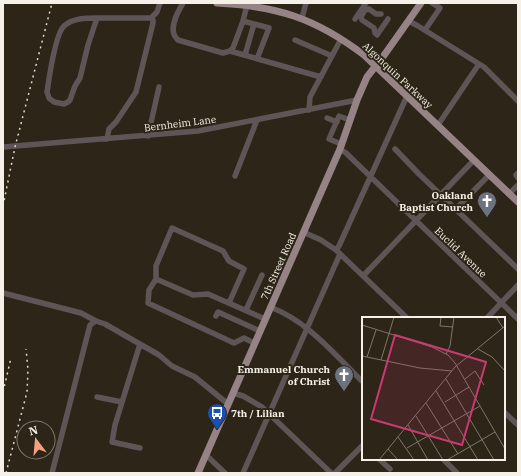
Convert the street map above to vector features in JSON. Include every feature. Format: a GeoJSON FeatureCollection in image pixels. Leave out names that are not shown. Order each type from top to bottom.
{"type":"FeatureCollection","features":[{"type":"Feature","properties":{"kind":"main road","name":"Algonquin Parkway"},"geometry":{"type":"LineString","coordinates":[[217,3],[247,5],[280,11],[302,18],[341,39],[364,55],[518,202]]}},
{"type":"Feature","properties":{"kind":"main road","name":"7th Street Road"},"geometry":{"type":"LineString","coordinates":[[198,473],[340,147],[357,100],[375,66],[421,3]]}},
{"type":"Feature","properties":{"kind":"street"},"geometry":{"type":"LineString","coordinates":[[97,18],[88,45],[80,78],[75,86],[70,100],[64,104],[54,102],[49,98],[47,92],[52,62],[62,28],[73,21],[81,19],[97,18],[151,18],[158,12],[160,3]]}},
{"type":"Feature","properties":{"kind":"street"},"geometry":{"type":"LineString","coordinates":[[183,3],[177,15],[173,30],[175,38],[178,40],[223,53],[230,51],[321,77]]}},
{"type":"Feature","properties":{"kind":"street"},"geometry":{"type":"LineString","coordinates":[[302,18],[306,3]]}},
{"type":"Feature","properties":{"kind":"street"},"geometry":{"type":"LineString","coordinates":[[355,19],[366,3]]}},
{"type":"Feature","properties":{"kind":"street"},"geometry":{"type":"LineString","coordinates":[[425,30],[440,8],[432,3]]}},
{"type":"Feature","properties":{"kind":"street"},"geometry":{"type":"LineString","coordinates":[[230,51],[233,48],[243,21],[247,5]]}},
{"type":"Feature","properties":{"kind":"street"},"geometry":{"type":"LineString","coordinates":[[381,14],[376,14],[369,9],[365,10],[361,17],[362,20],[374,28],[376,34],[388,19]]}},
{"type":"Feature","properties":{"kind":"street"},"geometry":{"type":"LineString","coordinates":[[107,139],[109,129],[116,122],[136,92],[153,23],[151,18]]}},
{"type":"Feature","properties":{"kind":"street"},"geometry":{"type":"LineString","coordinates":[[243,21],[269,28],[257,59]]}},
{"type":"Feature","properties":{"kind":"street"},"geometry":{"type":"LineString","coordinates":[[409,21],[479,64],[518,102]]}},
{"type":"Feature","properties":{"kind":"street"},"geometry":{"type":"LineString","coordinates":[[245,55],[254,24]]}},
{"type":"Feature","properties":{"kind":"street"},"geometry":{"type":"LineString","coordinates":[[309,110],[310,97],[341,39]]}},
{"type":"Feature","properties":{"kind":"street"},"geometry":{"type":"LineString","coordinates":[[295,40],[332,56]]}},
{"type":"Feature","properties":{"kind":"street"},"geometry":{"type":"LineString","coordinates":[[438,125],[479,64]]}},
{"type":"Feature","properties":{"kind":"street"},"geometry":{"type":"LineString","coordinates":[[148,136],[159,87]]}},
{"type":"Feature","properties":{"kind":"street"},"geometry":{"type":"LineString","coordinates":[[243,473],[307,328],[370,176],[407,96]]}},
{"type":"Feature","properties":{"kind":"street","name":"Bernheim Lane"},"geometry":{"type":"LineString","coordinates":[[3,148],[198,131],[357,100]]}},
{"type":"Feature","properties":{"kind":"street"},"geometry":{"type":"LineString","coordinates":[[327,118],[337,122],[339,116],[350,120]]}},
{"type":"Feature","properties":{"kind":"street"},"geometry":{"type":"LineString","coordinates":[[235,176],[257,120]]}},
{"type":"Feature","properties":{"kind":"street","name":"Euclid Avenue"},"geometry":{"type":"LineString","coordinates":[[337,122],[330,139],[518,319]]}},
{"type":"Feature","properties":{"kind":"street"},"geometry":{"type":"LineString","coordinates":[[395,149],[518,269]]}},
{"type":"Feature","properties":{"kind":"street"},"geometry":{"type":"LineString","coordinates":[[363,276],[474,160]]}},
{"type":"Feature","properties":{"kind":"street"},"geometry":{"type":"LineString","coordinates":[[518,173],[516,175],[518,178]]}},
{"type":"Feature","properties":{"kind":"street"},"geometry":{"type":"LineString","coordinates":[[456,209],[489,174]]}},
{"type":"Feature","properties":{"kind":"street"},"geometry":{"type":"LineString","coordinates":[[509,194],[518,185]]}},
{"type":"Feature","properties":{"kind":"street"},"geometry":{"type":"LineString","coordinates":[[229,303],[244,270],[229,261],[223,251],[172,228],[156,266],[156,279],[149,290],[148,303],[234,344],[244,338],[254,343]]}},
{"type":"Feature","properties":{"kind":"street"},"geometry":{"type":"LineString","coordinates":[[303,232],[321,240],[338,252],[406,317]]}},
{"type":"Feature","properties":{"kind":"street"},"geometry":{"type":"LineString","coordinates":[[246,310],[262,275]]}},
{"type":"Feature","properties":{"kind":"street"},"geometry":{"type":"LineString","coordinates":[[156,279],[193,295],[208,294],[265,319]]}},
{"type":"Feature","properties":{"kind":"street"},"geometry":{"type":"LineString","coordinates":[[488,317],[518,285]]}},
{"type":"Feature","properties":{"kind":"street"},"geometry":{"type":"LineString","coordinates":[[3,293],[82,313],[159,355],[172,366],[195,377],[228,404]]}},
{"type":"Feature","properties":{"kind":"street"},"geometry":{"type":"LineString","coordinates":[[270,307],[291,317],[307,328],[362,381]]}},
{"type":"Feature","properties":{"kind":"street"},"geometry":{"type":"LineString","coordinates":[[216,316],[218,312],[260,331]]}},
{"type":"Feature","properties":{"kind":"street"},"geometry":{"type":"LineString","coordinates":[[52,473],[90,325],[96,321]]}},
{"type":"Feature","properties":{"kind":"street"},"geometry":{"type":"LineString","coordinates":[[140,344],[115,425],[112,442],[140,448]]}},
{"type":"Feature","properties":{"kind":"street"},"geometry":{"type":"LineString","coordinates":[[233,393],[255,402],[269,413],[331,473]]}},
{"type":"Feature","properties":{"kind":"street"},"geometry":{"type":"LineString","coordinates":[[97,397],[122,402]]}},
{"type":"Feature","properties":{"kind":"street"},"geometry":{"type":"LineString","coordinates":[[505,413],[518,425]]}},
{"type":"Feature","properties":{"kind":"street"},"geometry":{"type":"LineString","coordinates":[[335,473],[362,446]]}},
{"type":"Feature","properties":{"kind":"street"},"geometry":{"type":"LineString","coordinates":[[206,455],[225,473]]}},
{"type":"Feature","properties":{"kind":"street"},"geometry":{"type":"LineString","coordinates":[[380,460],[390,469]]}},
{"type":"Feature","properties":{"kind":"street"},"geometry":{"type":"LineString","coordinates":[[444,460],[457,473]]}},
{"type":"Feature","properties":{"kind":"railway"},"geometry":{"type":"LineString","coordinates":[[3,206],[15,147],[52,3]]}},
{"type":"Feature","properties":{"kind":"railway"},"geometry":{"type":"LineString","coordinates":[[6,473],[27,392],[28,370],[26,349]]}},
{"type":"Feature","properties":{"kind":"railway"},"geometry":{"type":"LineString","coordinates":[[3,392],[11,358]]}},
{"type":"Feature","properties":{"kind":"place","name":"Oakland Baptist Church"},"geometry":{"type":"Point","coordinates":[487,218]}},
{"type":"Feature","properties":{"kind":"place","name":"Emmanuel Church of Christ"},"geometry":{"type":"Point","coordinates":[344,392]}},
{"type":"Feature","properties":{"kind":"place","name":"7th / Lilian"},"geometry":{"type":"Point","coordinates":[217,430]}}]}
